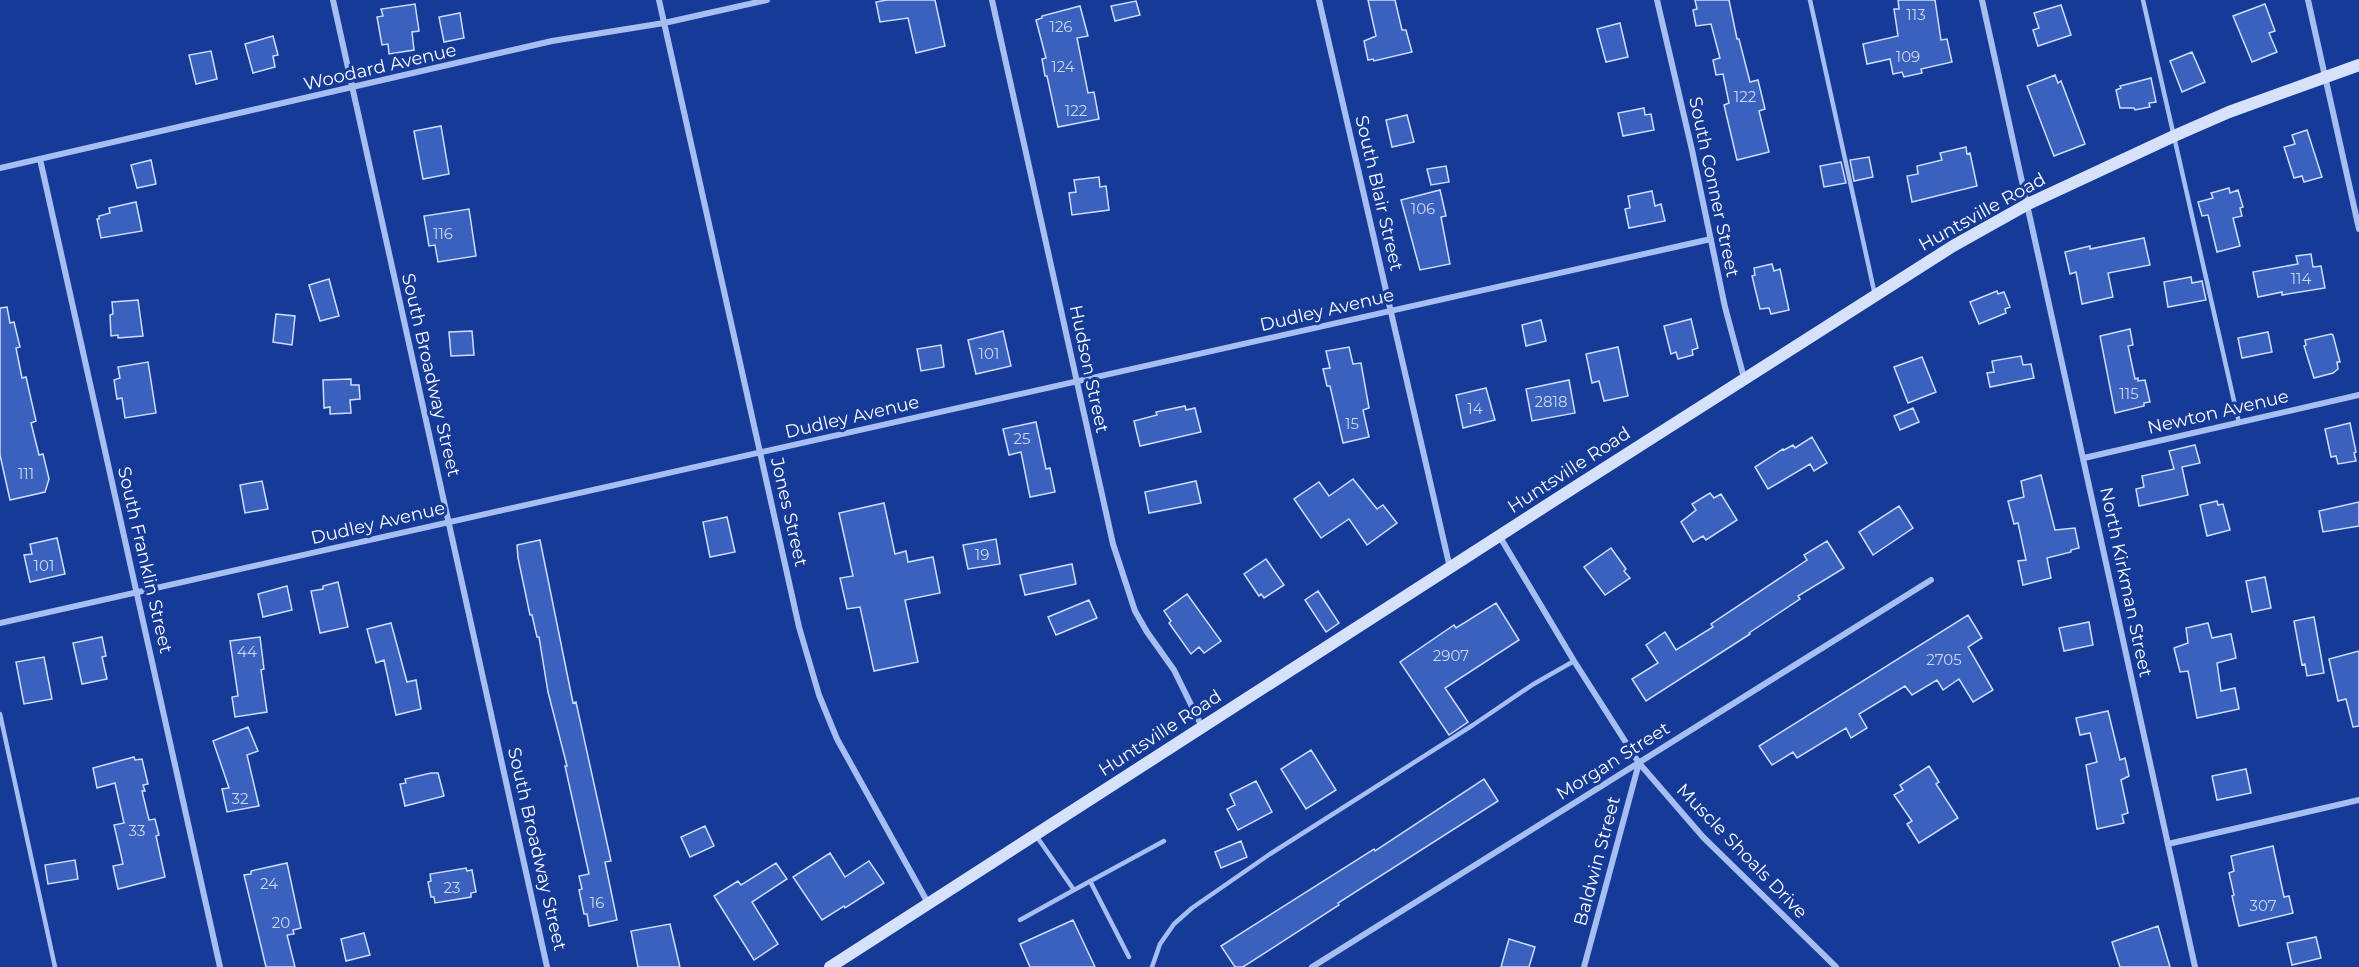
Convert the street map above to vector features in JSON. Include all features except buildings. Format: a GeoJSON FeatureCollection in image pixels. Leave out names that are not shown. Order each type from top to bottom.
{"type":"FeatureCollection","features":[{"type":"Feature","properties":{"kind":"main road","name":"Huntsville Road"},"geometry":{"type":"LineString","coordinates":[[830,967],[1875,295],[2028,204],[2229,112],[2359,65]]}},
{"type":"Feature","properties":{"kind":"street","name":"South Broadway Street"},"geometry":{"type":"LineString","coordinates":[[333,0],[547,967]]}},
{"type":"Feature","properties":{"kind":"street","name":"Jones Street"},"geometry":{"type":"LineString","coordinates":[[659,0],[800,627],[819,695],[843,750],[928,903]]}},
{"type":"Feature","properties":{"kind":"street","name":"Woodard Avenue"},"geometry":{"type":"LineString","coordinates":[[0,168],[552,41],[664,23],[767,0]]}},
{"type":"Feature","properties":{"kind":"street","name":"Hudson Street"},"geometry":{"type":"LineString","coordinates":[[992,0],[1113,544],[1135,611],[1174,670],[1202,727]]}},
{"type":"Feature","properties":{"kind":"street","name":"South Blair Street"},"geometry":{"type":"LineString","coordinates":[[1319,0],[1450,569]]}},
{"type":"Feature","properties":{"kind":"street","name":"South Conner Street"},"geometry":{"type":"LineString","coordinates":[[1657,0],[1725,307],[1745,379]]}},
{"type":"Feature","properties":{"kind":"street","name":"North Kirkman Street"},"geometry":{"type":"LineString","coordinates":[[1982,0],[2195,967]]}},
{"type":"Feature","properties":{"kind":"street"},"geometry":{"type":"LineString","coordinates":[[2308,0],[2359,229]]}},
{"type":"Feature","properties":{"kind":"street","name":"South Franklin Street"},"geometry":{"type":"LineString","coordinates":[[40,159],[220,967]]}},
{"type":"Feature","properties":{"kind":"street","name":"Dudley Avenue"},"geometry":{"type":"LineString","coordinates":[[0,623],[1711,239]]}},
{"type":"Feature","properties":{"kind":"street","name":"Newton Avenue"},"geometry":{"type":"LineString","coordinates":[[2084,458],[2359,395]]}},
{"type":"Feature","properties":{"kind":"street","name":"Muscle Shoals Drive"},"geometry":{"type":"LineString","coordinates":[[1500,537],[1574,662],[1639,763],[1703,837],[1836,967]]}},
{"type":"Feature","properties":{"kind":"street","name":"Morgan Street"},"geometry":{"type":"LineString","coordinates":[[1312,967],[1931,580]]}},
{"type":"Feature","properties":{"kind":"street","name":"Baldwin Street"},"geometry":{"type":"LineString","coordinates":[[1584,967],[1639,763]]}},
{"type":"Feature","properties":{"kind":"street"},"geometry":{"type":"LineString","coordinates":[[2168,844],[2359,800]]}},
{"type":"Feature","properties":{"kind":"lane"},"geometry":{"type":"LineString","coordinates":[[1810,0],[1875,295]]}},
{"type":"Feature","properties":{"kind":"lane"},"geometry":{"type":"LineString","coordinates":[[2143,0],[2239,423]]}},
{"type":"Feature","properties":{"kind":"lane"},"geometry":{"type":"LineString","coordinates":[[1152,967],[1160,944],[1174,924],[1192,908],[1270,854],[1473,726],[1532,685],[1574,662]]}},
{"type":"Feature","properties":{"kind":"lane"},"geometry":{"type":"LineString","coordinates":[[0,714],[54,967]]}},
{"type":"Feature","properties":{"kind":"lane"},"geometry":{"type":"LineString","coordinates":[[1035,834],[1074,890]]}},
{"type":"Feature","properties":{"kind":"lane"},"geometry":{"type":"LineString","coordinates":[[1020,920],[1164,841]]}},
{"type":"Feature","properties":{"kind":"lane"},"geometry":{"type":"LineString","coordinates":[[1090,881],[1129,957]]}}]}
